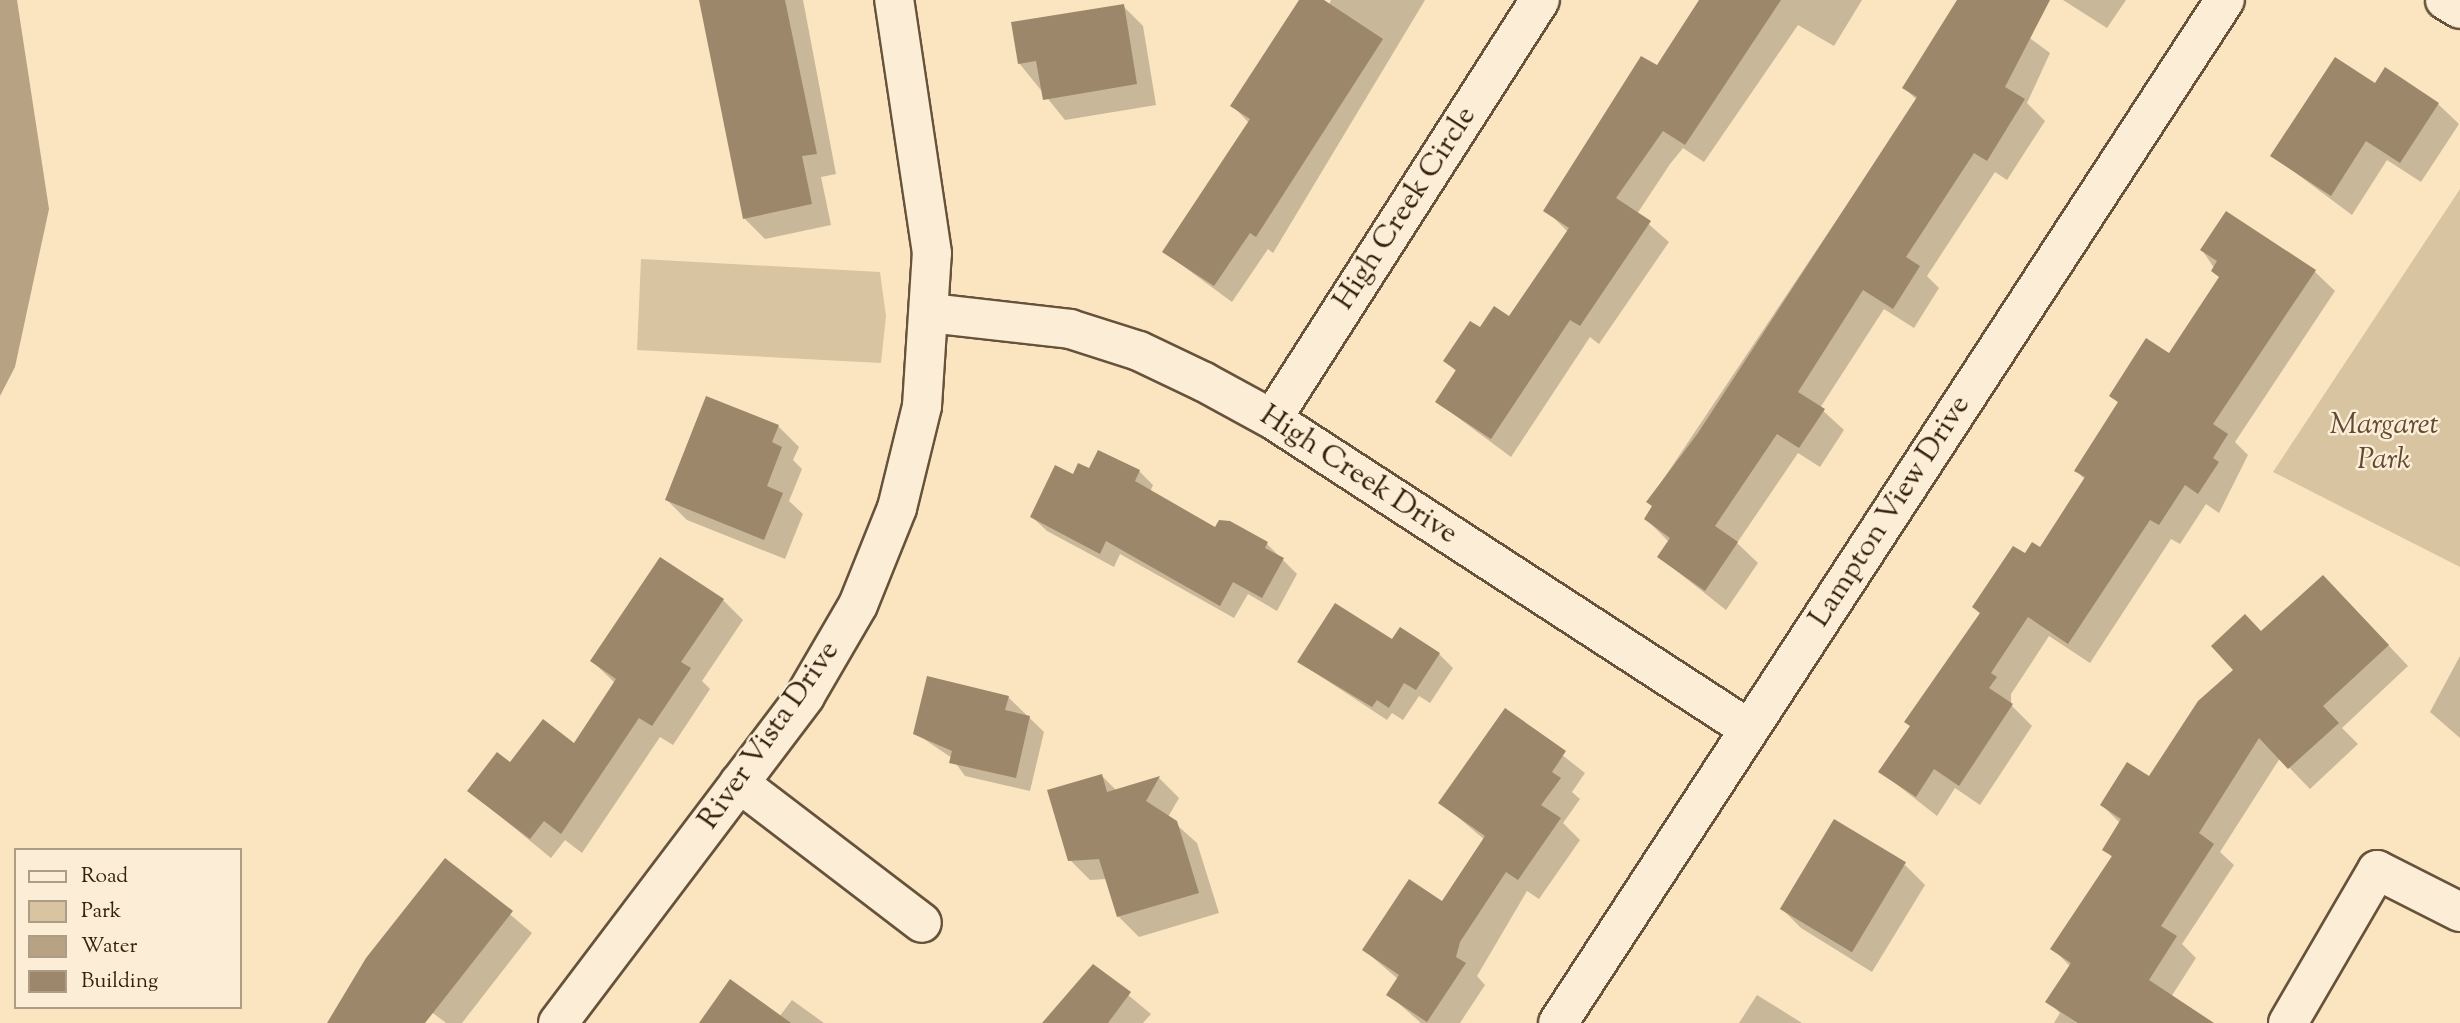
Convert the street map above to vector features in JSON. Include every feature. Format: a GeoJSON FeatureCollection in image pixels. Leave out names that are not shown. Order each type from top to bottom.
{"type":"FeatureCollection","features":[{"type":"Feature","properties":{"kind":"street","name":"River Vista Drive"},"geometry":{"type":"LineString","coordinates":[[558,1023],[805,696],[879,557],[911,457],[930,313],[928,193],[894,0]]}},
{"type":"Feature","properties":{"kind":"street","name":"High Creek Circle"},"geometry":{"type":"LineString","coordinates":[[1272,419],[1541,0]]}},
{"type":"Feature","properties":{"kind":"street","name":"Lampton View Drive"},"geometry":{"type":"LineString","coordinates":[[1558,1023],[2225,0]]}},
{"type":"Feature","properties":{"kind":"street"},"geometry":{"type":"LineString","coordinates":[[2445,0],[2460,9]]}},
{"type":"Feature","properties":{"kind":"street","name":"High Creek Drive"},"geometry":{"type":"LineString","coordinates":[[930,313],[1070,329],[1139,351],[1272,419],[1749,729]]}},
{"type":"Feature","properties":{"kind":"street"},"geometry":{"type":"LineString","coordinates":[[739,783],[922,923]]}},
{"type":"Feature","properties":{"kind":"street"},"geometry":{"type":"LineString","coordinates":[[2288,1023],[2377,870],[2460,912]]}},
{"type":"Feature","properties":{"kind":"green space","name":"Margaret Park"},"geometry":{"type":"Polygon","coordinates":[[[2460,189],[2460,567],[2273,472],[2460,189]]]}},
{"type":"Feature","properties":{"kind":"green space"},"geometry":{"type":"Polygon","coordinates":[[[641,259],[880,272],[886,316],[881,363],[637,350],[641,259]]]}},
{"type":"Feature","properties":{"kind":"water"},"geometry":{"type":"Polygon","coordinates":[[[0,0],[17,0],[49,209],[15,367],[0,396],[0,0]]]}},
{"type":"Feature","properties":{"kind":"building"},"geometry":{"type":"Polygon","coordinates":[[[699,0],[785,0],[817,154],[802,156],[812,204],[743,219],[699,0]]]}},
{"type":"Feature","properties":{"kind":"building"},"geometry":{"type":"Polygon","coordinates":[[[1299,0],[1324,0],[1383,39],[1256,237],[1250,233],[1214,286],[1162,252],[1250,119],[1230,106],[1299,0]]]}},
{"type":"Feature","properties":{"kind":"building"},"geometry":{"type":"Polygon","coordinates":[[[1699,0],[1781,0],[1685,145],[1663,131],[1616,198],[1651,221],[1580,326],[1570,320],[1491,439],[1435,402],[1456,370],[1443,361],[1470,321],[1480,327],[1494,306],[1509,316],[1569,228],[1543,211],[1641,56],[1657,65],[1699,0]]]}},
{"type":"Feature","properties":{"kind":"building"},"geometry":{"type":"Polygon","coordinates":[[[1957,0],[2050,0],[2005,87],[2025,99],[1987,161],[1974,153],[1906,257],[1920,266],[1893,309],[1863,290],[1798,392],[1825,409],[1799,448],[1777,434],[1715,526],[1738,542],[1705,591],[1657,557],[1670,538],[1644,519],[1652,506],[1646,502],[1698,433],[1917,97],[1902,88],[1957,0]]]}},
{"type":"Feature","properties":{"kind":"building"},"geometry":{"type":"Polygon","coordinates":[[[1124,4],[1137,84],[1043,100],[1036,61],[1018,64],[1011,22],[1124,4]]]}},
{"type":"Feature","properties":{"kind":"building"},"geometry":{"type":"Polygon","coordinates":[[[2335,57],[2375,83],[2385,67],[2439,103],[2400,163],[2366,141],[2331,196],[2270,156],[2335,57]]]}},
{"type":"Feature","properties":{"kind":"building"},"geometry":{"type":"Polygon","coordinates":[[[2226,211],[2316,270],[2213,424],[2228,434],[2213,458],[2219,462],[2198,494],[2185,485],[2159,525],[2150,520],[2068,644],[2028,617],[1991,673],[1997,677],[1989,688],[2013,704],[1959,786],[1934,769],[1916,797],[1878,772],[1910,726],[1904,722],[1980,613],[1972,607],[2013,546],[2025,553],[2032,542],[2040,547],[2085,477],[2074,471],[2118,402],[2109,396],[2146,338],[2169,353],[2219,277],[2211,271],[2217,261],[2200,250],[2226,211]]]}},
{"type":"Feature","properties":{"kind":"building"},"geometry":{"type":"Polygon","coordinates":[[[706,396],[779,425],[772,442],[782,447],[767,486],[783,493],[764,540],[665,500],[706,396]]]}},
{"type":"Feature","properties":{"kind":"building"},"geometry":{"type":"Polygon","coordinates":[[[1098,450],[1140,470],[1135,481],[1215,527],[1219,520],[1230,521],[1268,542],[1265,548],[1284,558],[1262,598],[1233,582],[1220,606],[1106,541],[1100,554],[1030,517],[1055,465],[1073,474],[1078,463],[1089,468],[1098,450]]]}},
{"type":"Feature","properties":{"kind":"building"},"geometry":{"type":"Polygon","coordinates":[[[660,557],[724,599],[681,662],[691,668],[652,726],[639,718],[561,834],[544,821],[530,839],[467,791],[497,752],[510,762],[543,719],[574,743],[616,679],[590,661],[660,557]]]}},
{"type":"Feature","properties":{"kind":"building"},"geometry":{"type":"Polygon","coordinates":[[[2323,575],[2389,645],[2323,706],[2339,723],[2288,769],[2259,738],[2199,833],[2214,844],[2161,926],[2177,936],[2149,980],[2214,1023],[2078,1023],[2045,1002],[2071,963],[2050,949],[2112,856],[2102,850],[2121,819],[2100,805],[2127,762],[2149,776],[2198,701],[2233,670],[2211,646],[2245,614],[2261,631],[2323,575]]]}},
{"type":"Feature","properties":{"kind":"building"},"geometry":{"type":"Polygon","coordinates":[[[1335,603],[1392,639],[1400,627],[1440,653],[1416,690],[1404,683],[1389,708],[1377,700],[1372,707],[1297,662],[1335,603]]]}},
{"type":"Feature","properties":{"kind":"building"},"geometry":{"type":"Polygon","coordinates":[[[927,676],[1009,696],[1005,710],[1030,716],[1016,778],[949,763],[952,751],[913,734],[927,676]]]}},
{"type":"Feature","properties":{"kind":"building"},"geometry":{"type":"Polygon","coordinates":[[[1505,708],[1566,751],[1552,772],[1561,778],[1541,805],[1561,818],[1518,880],[1506,872],[1460,942],[1456,957],[1466,963],[1427,1022],[1386,995],[1399,975],[1362,950],[1409,879],[1442,901],[1485,836],[1438,803],[1505,708]]]}},
{"type":"Feature","properties":{"kind":"building"},"geometry":{"type":"Polygon","coordinates":[[[1102,774],[1107,792],[1160,776],[1146,801],[1177,821],[1199,893],[1117,917],[1099,859],[1068,861],[1047,790],[1102,774]]]}},
{"type":"Feature","properties":{"kind":"building"},"geometry":{"type":"Polygon","coordinates":[[[1834,819],[1906,862],[1852,952],[1780,909],[1834,819]]]}},
{"type":"Feature","properties":{"kind":"building"},"geometry":{"type":"Polygon","coordinates":[[[445,858],[513,911],[425,1023],[327,1023],[366,958],[445,858]]]}},
{"type":"Feature","properties":{"kind":"building"},"geometry":{"type":"Polygon","coordinates":[[[1093,964],[1131,992],[1108,1023],[1042,1023],[1093,964]]]}},
{"type":"Feature","properties":{"kind":"building"},"geometry":{"type":"Polygon","coordinates":[[[730,979],[791,1023],[699,1023],[730,979]]]}}]}
